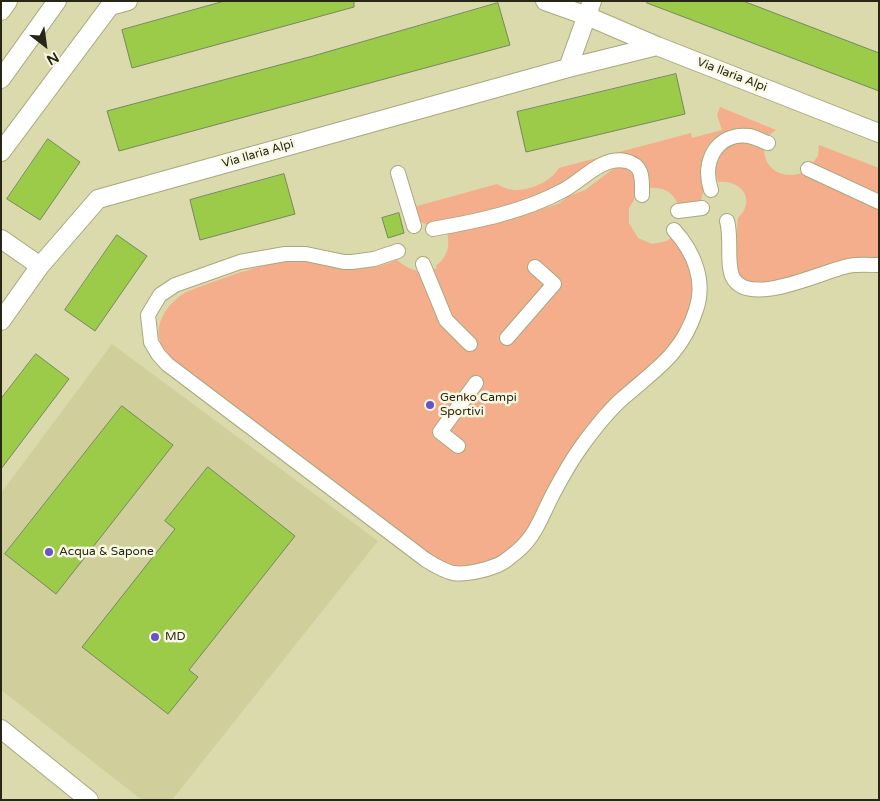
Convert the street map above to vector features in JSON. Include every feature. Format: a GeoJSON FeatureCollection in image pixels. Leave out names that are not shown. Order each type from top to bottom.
{"type":"FeatureCollection","features":[{"type":"Feature","properties":{"kind":"street"},"geometry":{"type":"LineString","coordinates":[[1,11],[8,1]]}},
{"type":"Feature","properties":{"kind":"street"},"geometry":{"type":"LineString","coordinates":[[1,79],[57,1]]}},
{"type":"Feature","properties":{"kind":"street"},"geometry":{"type":"LineString","coordinates":[[1,152],[110,6],[128,1]]}},
{"type":"Feature","properties":{"kind":"street","name":"Via Ilaria Alpi"},"geometry":{"type":"LineString","coordinates":[[545,1],[589,9],[656,46],[879,133]]}},
{"type":"Feature","properties":{"kind":"street"},"geometry":{"type":"LineString","coordinates":[[568,68],[589,9]]}},
{"type":"Feature","properties":{"kind":"street","name":"Via Ilaria Alpi"},"geometry":{"type":"LineString","coordinates":[[1,321],[40,266],[98,199],[568,68],[656,46]]}},
{"type":"Feature","properties":{"kind":"street"},"geometry":{"type":"LineString","coordinates":[[711,190],[707,170],[709,160],[711,155],[724,141],[746,136],[768,143]]}},
{"type":"Feature","properties":{"kind":"street"},"geometry":{"type":"LineString","coordinates":[[434,229],[497,215],[543,200],[572,186],[596,167],[611,162],[626,161],[638,167],[641,172],[642,195]]}},
{"type":"Feature","properties":{"kind":"street"},"geometry":{"type":"LineString","coordinates":[[808,169],[879,202]]}},
{"type":"Feature","properties":{"kind":"street"},"geometry":{"type":"LineString","coordinates":[[398,173],[414,226]]}},
{"type":"Feature","properties":{"kind":"street"},"geometry":{"type":"LineString","coordinates":[[678,211],[702,208]]}},
{"type":"Feature","properties":{"kind":"street"},"geometry":{"type":"LineString","coordinates":[[727,221],[731,273],[738,284],[751,289],[770,289],[848,266],[879,265]]}},
{"type":"Feature","properties":{"kind":"street"},"geometry":{"type":"LineString","coordinates":[[398,251],[374,259],[352,262],[306,254],[286,254],[240,262],[175,285],[160,295],[148,315],[151,342],[167,364],[426,560],[439,568],[454,573],[499,565],[520,550],[535,533],[553,493],[598,423],[678,349],[689,329],[697,308],[700,290],[697,269],[692,254],[686,243],[674,230]]}},
{"type":"Feature","properties":{"kind":"street"},"geometry":{"type":"LineString","coordinates":[[1,239],[40,266]]}},
{"type":"Feature","properties":{"kind":"street"},"geometry":{"type":"LineString","coordinates":[[423,264],[446,320],[470,344]]}},
{"type":"Feature","properties":{"kind":"street"},"geometry":{"type":"LineString","coordinates":[[507,338],[554,284],[535,267]]}},
{"type":"Feature","properties":{"kind":"street"},"geometry":{"type":"LineString","coordinates":[[458,446],[440,432],[476,383]]}},
{"type":"Feature","properties":{"kind":"street"},"geometry":{"type":"LineString","coordinates":[[1,729],[89,800]]}},
{"type":"Feature","properties":{"kind":"shaded area"},"geometry":{"type":"Polygon","coordinates":[[[720,107],[776,130],[765,138],[739,133],[725,133],[711,142],[706,149],[701,165],[702,182],[705,190],[701,202],[678,204],[672,195],[665,190],[646,188],[634,158],[519,203],[434,225],[420,221],[410,208],[497,184],[515,190],[530,188],[550,178],[559,168],[691,133],[692,138],[722,130],[717,115],[720,107]]]}},
{"type":"Feature","properties":{"kind":"shaded area"},"geometry":{"type":"Polygon","coordinates":[[[748,139],[764,146],[767,162],[776,171],[790,175],[805,172],[879,206],[879,260],[775,284],[746,284],[734,268],[738,218],[744,211],[746,198],[744,192],[734,184],[718,182],[716,167],[720,152],[724,148],[730,144],[748,139]]]}},
{"type":"Feature","properties":{"kind":"shaded area"},"geometry":{"type":"Polygon","coordinates":[[[819,145],[879,168],[879,196],[812,164],[818,156],[819,145]]]}},
{"type":"Feature","properties":{"kind":"shaded area","name":"Genko Campi Sportivi"},"geometry":{"type":"Polygon","coordinates":[[[625,166],[631,168],[635,180],[635,198],[629,208],[629,223],[638,238],[652,244],[667,241],[672,237],[685,254],[693,290],[691,306],[686,321],[663,357],[630,383],[517,546],[493,562],[461,567],[447,566],[432,557],[170,358],[161,343],[159,326],[161,319],[169,306],[186,292],[246,271],[292,261],[308,260],[342,267],[363,268],[385,265],[397,260],[416,270],[431,270],[437,268],[436,266],[446,255],[448,247],[447,232],[520,216],[558,204],[569,196],[585,190],[613,169],[625,166]]]}},
{"type":"Feature","properties":{"kind":"shaded area"},"geometry":{"type":"Polygon","coordinates":[[[112,344],[378,541],[172,800],[142,800],[1,690],[1,493],[112,344]]]}},
{"type":"Feature","properties":{"kind":"building"},"geometry":{"type":"Polygon","coordinates":[[[225,1],[354,1],[354,7],[132,68],[122,30],[225,1]]]}},
{"type":"Feature","properties":{"kind":"building"},"geometry":{"type":"Polygon","coordinates":[[[647,1],[743,1],[879,53],[879,91],[647,3],[647,1]]]}},
{"type":"Feature","properties":{"kind":"building"},"geometry":{"type":"Polygon","coordinates":[[[498,3],[510,45],[119,151],[107,111],[313,56],[498,3]]]}},
{"type":"Feature","properties":{"kind":"building"},"geometry":{"type":"Polygon","coordinates":[[[676,74],[685,114],[526,152],[517,112],[676,74]]]}},
{"type":"Feature","properties":{"kind":"building"},"geometry":{"type":"Polygon","coordinates":[[[48,139],[80,162],[40,220],[7,199],[48,139]]]}},
{"type":"Feature","properties":{"kind":"building"},"geometry":{"type":"Polygon","coordinates":[[[284,174],[295,214],[200,240],[190,200],[284,174]]]}},
{"type":"Feature","properties":{"kind":"building"},"geometry":{"type":"Polygon","coordinates":[[[399,213],[404,233],[388,238],[382,218],[399,213]]]}},
{"type":"Feature","properties":{"kind":"building"},"geometry":{"type":"Polygon","coordinates":[[[117,235],[147,256],[95,331],[65,310],[117,235]]]}},
{"type":"Feature","properties":{"kind":"building"},"geometry":{"type":"Polygon","coordinates":[[[36,354],[69,379],[1,469],[1,399],[36,354]]]}},
{"type":"Feature","properties":{"kind":"building"},"geometry":{"type":"Polygon","coordinates":[[[122,406],[173,445],[56,594],[5,554],[122,406]]]}},
{"type":"Feature","properties":{"kind":"building"},"geometry":{"type":"Polygon","coordinates":[[[208,467],[295,536],[189,670],[198,677],[168,714],[82,647],[175,529],[165,521],[208,467]]]}},
{"type":"Feature","properties":{"kind":"place","name":"Genko Campi Sportivi"},"geometry":{"type":"Point","coordinates":[430,405]}},
{"type":"Feature","properties":{"kind":"place","name":"Acqua & Sapone"},"geometry":{"type":"Point","coordinates":[49,552]}},
{"type":"Feature","properties":{"kind":"place","name":"MD"},"geometry":{"type":"Point","coordinates":[155,637]}}]}
